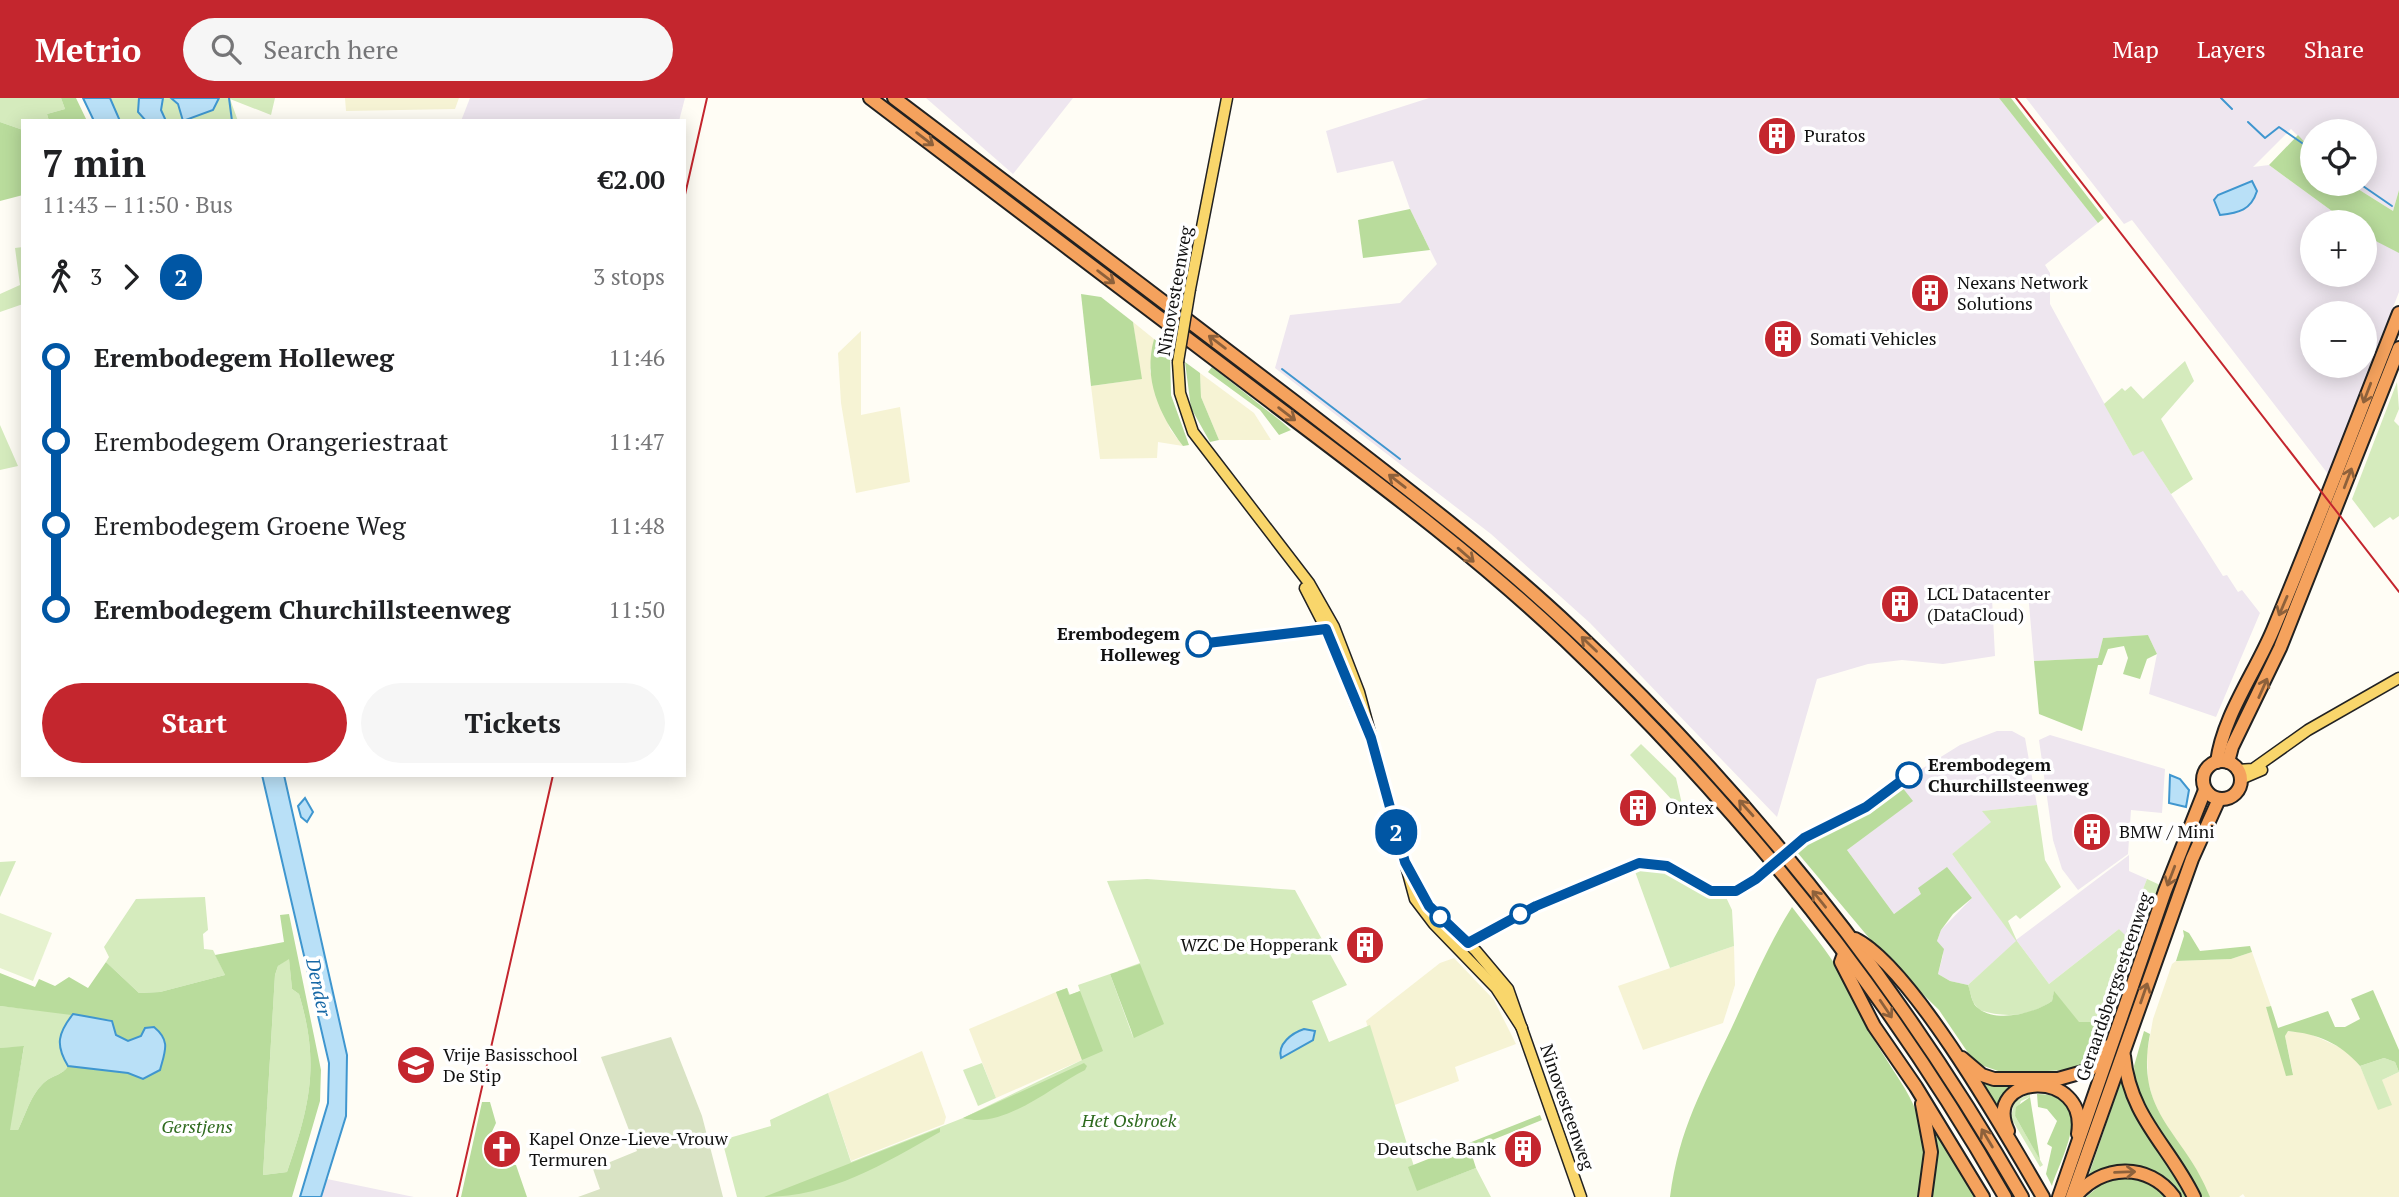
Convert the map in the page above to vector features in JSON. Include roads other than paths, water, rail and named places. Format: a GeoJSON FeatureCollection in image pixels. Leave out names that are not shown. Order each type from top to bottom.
{"type":"FeatureCollection","features":[{"type":"Feature","properties":{"kind":"highway"},"geometry":{"type":"LineString","coordinates":[[870,98],[1434,528],[1563,638],[1657,731],[1743,827],[1845,954],[1882,1003],[2005,1197]]}},
{"type":"Feature","properties":{"kind":"highway"},"geometry":{"type":"LineString","coordinates":[[894,98],[1334,432],[1458,529],[1572,628],[1665,719],[1755,818],[1849,936],[1895,996],[1957,1089],[2022,1197]]}},
{"type":"Feature","properties":{"kind":"highway"},"geometry":{"type":"LineString","coordinates":[[2231,769],[2224,731],[2265,649],[2299,570],[2399,313]]}},
{"type":"Feature","properties":{"kind":"highway"},"geometry":{"type":"LineString","coordinates":[[2231,769],[2232,747],[2258,699],[2285,636],[2399,348]]}},
{"type":"Feature","properties":{"kind":"highway","name":"Geraardsbergsesteenweg"},"geometry":{"type":"LineString","coordinates":[[2231,769],[2233,795],[2219,799],[2192,859],[2124,1055],[2067,1195],[2076,1150],[2165,891],[2206,790],[2204,774],[2231,769]]}},
{"type":"Feature","properties":{"kind":"highway"},"geometry":{"type":"LineString","coordinates":[[2206,790],[2219,799]]}},
{"type":"Feature","properties":{"kind":"highway"},"geometry":{"type":"LineString","coordinates":[[1849,936],[1867,945],[1898,979],[1949,1047],[2043,1197]]}},
{"type":"Feature","properties":{"kind":"highway"},"geometry":{"type":"LineString","coordinates":[[1845,954],[1841,962],[1874,1026],[1916,1087],[1983,1197]]}},
{"type":"Feature","properties":{"kind":"highway"},"geometry":{"type":"LineString","coordinates":[[1949,1047],[1972,1069],[1994,1079],[2058,1079],[2078,1075],[2097,1063],[2121,1020]]}},
{"type":"Feature","properties":{"kind":"highway"},"geometry":{"type":"LineString","coordinates":[[2124,1055],[2127,1080],[2139,1113],[2194,1197]]}},
{"type":"Feature","properties":{"kind":"highway"},"geometry":{"type":"LineString","coordinates":[[2014,1148],[2003,1119],[2005,1104],[2015,1090],[2040,1086],[2060,1091],[2074,1101],[2079,1116],[2076,1150]]}},
{"type":"Feature","properties":{"kind":"highway"},"geometry":{"type":"LineString","coordinates":[[1916,1087],[1926,1117],[1931,1152],[1925,1197]]}},
{"type":"Feature","properties":{"kind":"highway"},"geometry":{"type":"LineString","coordinates":[[2067,1195],[2095,1179],[2130,1171],[2153,1177],[2174,1197]]}},
{"type":"Feature","properties":{"kind":"main road","name":"Ninovesteenweg"},"geometry":{"type":"LineString","coordinates":[[1227,98],[1178,362],[1180,393],[1193,432],[1322,603],[1341,643],[1359,692],[1405,862],[1429,906],[1501,977],[1513,998],[1581,1197]]}},
{"type":"Feature","properties":{"kind":"main road","name":"Geraardsbergsesteenweg"},"geometry":{"type":"LineString","coordinates":[[2231,769],[2253,769],[2308,730],[2399,678]]}},
{"type":"Feature","properties":{"kind":"water"},"geometry":{"type":"Polygon","coordinates":[[[83,98],[110,98],[119,119],[93,119],[83,98]]]}},
{"type":"Feature","properties":{"kind":"water"},"geometry":{"type":"Polygon","coordinates":[[[139,98],[163,98],[161,110],[165,119],[144,119],[138,112],[139,98]]]}},
{"type":"Feature","properties":{"kind":"water"},"geometry":{"type":"Polygon","coordinates":[[[171,98],[219,98],[213,110],[188,119],[182,119],[178,104],[171,98]]]}},
{"type":"Feature","properties":{"kind":"water"},"geometry":{"type":"Polygon","coordinates":[[[2252,181],[2257,191],[2248,206],[2238,212],[2220,215],[2214,200],[2218,195],[2252,181]]]}},
{"type":"Feature","properties":{"kind":"water"},"geometry":{"type":"Polygon","coordinates":[[[2170,775],[2180,779],[2189,790],[2186,807],[2169,803],[2170,775]]]}},
{"type":"Feature","properties":{"kind":"water","name":"Dender"},"geometry":{"type":"Polygon","coordinates":[[[262,777],[284,777],[347,1055],[346,1116],[321,1197],[300,1197],[328,1103],[329,1063],[262,777]]]}},
{"type":"Feature","properties":{"kind":"water"},"geometry":{"type":"Polygon","coordinates":[[[305,798],[313,812],[307,822],[301,817],[298,806],[305,798]]]}},
{"type":"Feature","properties":{"kind":"water"},"geometry":{"type":"Polygon","coordinates":[[[73,1014],[112,1021],[116,1035],[128,1041],[141,1036],[145,1028],[154,1027],[165,1042],[160,1070],[143,1079],[128,1073],[68,1066],[61,1052],[60,1039],[73,1014]]]}},
{"type":"Feature","properties":{"kind":"water"},"geometry":{"type":"Polygon","coordinates":[[[1304,1029],[1315,1031],[1313,1040],[1281,1058],[1281,1048],[1286,1040],[1304,1029]]]}},
{"type":"Feature","properties":{"kind":"waterway"},"geometry":{"type":"LineString","coordinates":[[229,98],[232,119]]}},
{"type":"Feature","properties":{"kind":"waterway"},"geometry":{"type":"LineString","coordinates":[[2221,98],[2232,109]]}},
{"type":"Feature","properties":{"kind":"waterway"},"geometry":{"type":"LineString","coordinates":[[2248,122],[2265,138],[2279,127],[2300,142]]}},
{"type":"Feature","properties":{"kind":"waterway"},"geometry":{"type":"LineString","coordinates":[[2377,196],[2392,206]]}},
{"type":"Feature","properties":{"kind":"waterway"},"geometry":{"type":"LineString","coordinates":[[1282,369],[1400,459]]}},
{"type":"Feature","properties":{"kind":"railway"},"geometry":{"type":"LineString","coordinates":[[686,190],[707,98]]}},
{"type":"Feature","properties":{"kind":"railway"},"geometry":{"type":"LineString","coordinates":[[2016,98],[2399,592]]}},
{"type":"Feature","properties":{"kind":"railway"},"geometry":{"type":"LineString","coordinates":[[457,1197],[553,777]]}},
{"type":"Feature","properties":{"kind":"place","name":"Puratos"},"geometry":{"type":"Point","coordinates":[1777,136]}},
{"type":"Feature","properties":{"kind":"place","name":"Nexans Network Solutions"},"geometry":{"type":"Point","coordinates":[1930,293]}},
{"type":"Feature","properties":{"kind":"place","name":"Somati Vehicles"},"geometry":{"type":"Point","coordinates":[1783,339]}},
{"type":"Feature","properties":{"kind":"place","name":"LCL Datacenter (DataCloud)"},"geometry":{"type":"Point","coordinates":[1900,604]}},
{"type":"Feature","properties":{"kind":"place","name":"Erembodegem Holleweg"},"geometry":{"type":"Point","coordinates":[1199,644]}},
{"type":"Feature","properties":{"kind":"place","name":"Erembodegem Churchillsteenweg"},"geometry":{"type":"Point","coordinates":[1909,775]}},
{"type":"Feature","properties":{"kind":"place","name":"Ontex"},"geometry":{"type":"Point","coordinates":[1638,808]}},
{"type":"Feature","properties":{"kind":"place","name":"BMW / Mini"},"geometry":{"type":"Point","coordinates":[2092,832]}},
{"type":"Feature","properties":{"kind":"place","name":"WZC De Hopperank"},"geometry":{"type":"Point","coordinates":[1365,945]}},
{"type":"Feature","properties":{"kind":"place","name":"Vrije Basisschool De Stip"},"geometry":{"type":"Point","coordinates":[416,1065]}},
{"type":"Feature","properties":{"kind":"place","name":"Kapel Onze-Lieve-Vrouw Termuren"},"geometry":{"type":"Point","coordinates":[502,1149]}},
{"type":"Feature","properties":{"kind":"place","name":"Deutsche Bank"},"geometry":{"type":"Point","coordinates":[1523,1149]}},
{"type":"Feature","properties":{"kind":"park label","name":"Het Osbroek"},"geometry":{"type":"Point","coordinates":[1129,1121]}},
{"type":"Feature","properties":{"kind":"park label","name":"Gerstjens"},"geometry":{"type":"Point","coordinates":[197,1127]}}]}
